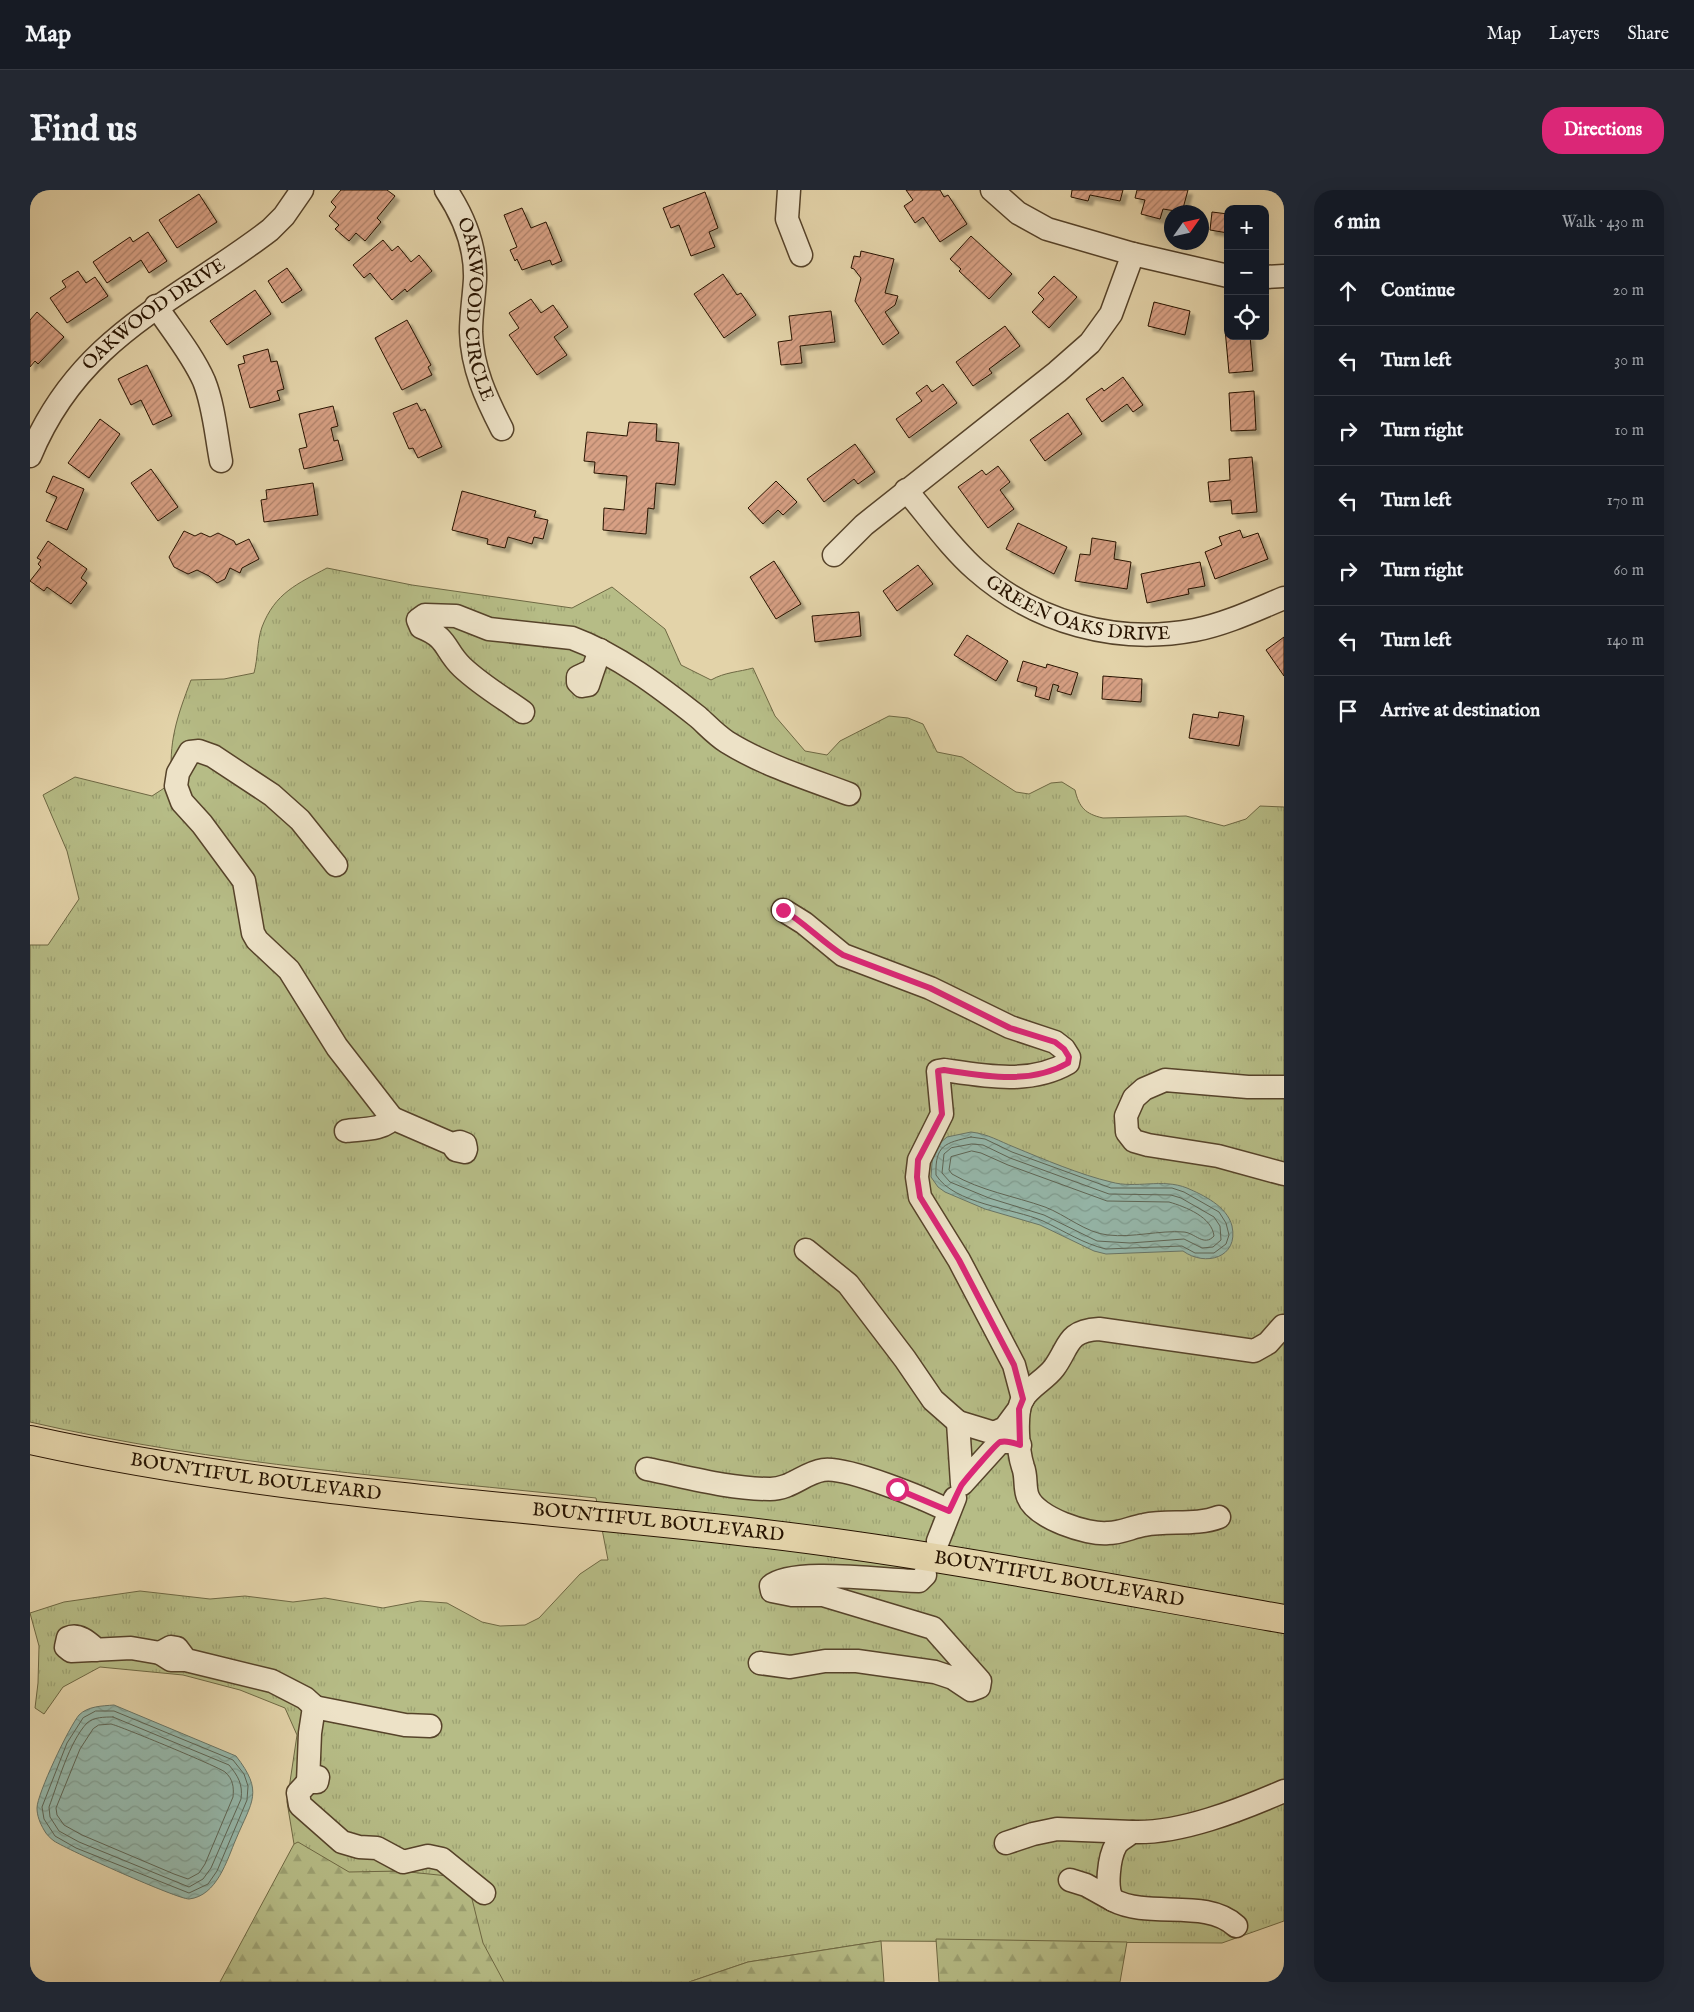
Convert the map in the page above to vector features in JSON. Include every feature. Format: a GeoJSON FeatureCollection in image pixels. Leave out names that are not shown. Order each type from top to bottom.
{"type":"FeatureCollection","features":[{"type":"Feature","properties":{"kind":"main road","name":"BOUNTIFUL BOULEVARD"},"geometry":{"type":"LineString","coordinates":[[30,1440],[150,1464],[262,1481],[774,1536],[931,1558],[1284,1619]]}},
{"type":"Feature","properties":{"kind":"street","name":"OAKWOOD DRIVE"},"geometry":{"type":"LineString","coordinates":[[30,456],[47,421],[70,387],[111,341],[156,306],[270,230],[284,216],[302,190]]}},
{"type":"Feature","properties":{"kind":"street","name":"OAKWOOD CIRCLE"},"geometry":{"type":"LineString","coordinates":[[446,190],[466,224],[471,241],[475,279],[471,333],[476,369],[483,392],[502,429]]}},
{"type":"Feature","properties":{"kind":"street"},"geometry":{"type":"LineString","coordinates":[[789,190],[787,219],[801,256]]}},
{"type":"Feature","properties":{"kind":"street"},"geometry":{"type":"LineString","coordinates":[[992,190],[1018,213],[1047,229],[1133,254],[1224,275]]}},
{"type":"Feature","properties":{"kind":"street"},"geometry":{"type":"LineString","coordinates":[[834,555],[864,525],[906,490],[1057,372],[1090,343],[1111,314],[1133,254]]}},
{"type":"Feature","properties":{"kind":"street"},"geometry":{"type":"LineString","coordinates":[[1269,277],[1284,276]]}},
{"type":"Feature","properties":{"kind":"street"},"geometry":{"type":"LineString","coordinates":[[156,306],[194,363],[204,383],[221,461]]}},
{"type":"Feature","properties":{"kind":"street","name":"GREEN OAKS DRIVE"},"geometry":{"type":"LineString","coordinates":[[906,490],[957,550],[997,586],[1041,612],[1087,628],[1132,634],[1176,633],[1224,622],[1284,598]]}},
{"type":"Feature","properties":{"kind":"street"},"geometry":{"type":"LineString","coordinates":[[523,712],[481,684],[460,665],[437,634],[421,627],[418,620],[420,617],[425,614],[456,616],[489,629],[572,638],[597,660],[643,677],[726,741],[796,774],[850,794]]}},
{"type":"Feature","properties":{"kind":"street"},"geometry":{"type":"LineString","coordinates":[[336,865],[300,820],[272,795],[213,756],[199,750],[190,752],[186,756],[178,773],[176,786],[182,802],[202,824],[244,880],[253,933],[257,940],[289,970],[337,1047],[392,1118],[452,1144]]}},
{"type":"Feature","properties":{"kind":"street"},"geometry":{"type":"LineString","coordinates":[[783,910],[804,923],[833,949],[843,955],[930,988],[1010,1028],[1055,1042],[1064,1049],[1069,1057],[1068,1063],[1059,1068],[1035,1075],[1008,1077],[944,1070],[938,1071],[942,1114],[918,1160],[917,1177],[920,1197],[959,1260],[1014,1365],[1021,1404],[1019,1455],[1027,1477],[1028,1497],[1034,1507],[1056,1521],[1080,1530],[1106,1534],[1143,1525],[1208,1521],[1219,1517]]}},
{"type":"Feature","properties":{"kind":"street"},"geometry":{"type":"LineString","coordinates":[[1284,1087],[1165,1080],[1144,1089],[1134,1098],[1126,1116],[1127,1132],[1134,1141],[1148,1146],[1218,1156],[1284,1174]]}},
{"type":"Feature","properties":{"kind":"street"},"geometry":{"type":"LineString","coordinates":[[346,1131],[382,1126],[390,1122],[392,1118]]}},
{"type":"Feature","properties":{"kind":"street"},"geometry":{"type":"LineString","coordinates":[[806,1250],[848,1284],[905,1359],[933,1400],[958,1422],[994,1433],[1005,1428],[1021,1404],[1054,1367],[1067,1343],[1075,1335],[1085,1330],[1099,1329],[1254,1350],[1268,1343],[1283,1326]]}},
{"type":"Feature","properties":{"kind":"street"},"geometry":{"type":"LineString","coordinates":[[958,1422],[962,1484]]}},
{"type":"Feature","properties":{"kind":"street"},"geometry":{"type":"LineString","coordinates":[[938,1541],[949,1511],[962,1484],[1000,1442],[1011,1442],[1020,1445]]}},
{"type":"Feature","properties":{"kind":"street"},"geometry":{"type":"LineString","coordinates":[[647,1469],[708,1482],[768,1489],[783,1489],[825,1470],[885,1484],[949,1511]]}},
{"type":"Feature","properties":{"kind":"street"},"geometry":{"type":"LineString","coordinates":[[760,1663],[790,1667],[825,1661],[857,1662],[919,1668],[953,1678],[971,1690],[976,1690],[979,1687],[980,1681],[933,1628],[822,1596],[781,1593],[772,1590],[771,1586],[790,1579],[824,1576],[919,1581],[925,1575]]}},
{"type":"Feature","properties":{"kind":"street"},"geometry":{"type":"LineString","coordinates":[[97,1650],[131,1648],[160,1653],[171,1660],[186,1660],[272,1681],[305,1698],[315,1707],[405,1725],[430,1726]]}},
{"type":"Feature","properties":{"kind":"street"},"geometry":{"type":"LineString","coordinates":[[315,1707],[310,1733],[309,1774],[298,1794],[300,1805],[342,1842],[359,1847],[377,1848],[403,1862],[428,1856],[442,1860],[484,1893]]}},
{"type":"Feature","properties":{"kind":"street"},"geometry":{"type":"LineString","coordinates":[[1006,1843],[1033,1834],[1057,1829],[1132,1832],[1162,1830],[1238,1811],[1284,1791]]}},
{"type":"Feature","properties":{"kind":"street"},"geometry":{"type":"LineString","coordinates":[[1113,1900],[1110,1895],[1109,1883],[1112,1856],[1116,1844],[1132,1832]]}},
{"type":"Feature","properties":{"kind":"street"},"geometry":{"type":"LineString","coordinates":[[1070,1880],[1086,1885],[1113,1900],[1139,1909],[1184,1911],[1226,1916],[1236,1926]]}},
{"type":"Feature","properties":{"kind":"green space"},"geometry":{"type":"Polygon","coordinates":[[[327,568],[412,585],[572,608],[612,587],[665,629],[681,665],[711,680],[716,677],[753,668],[775,716],[805,751],[827,755],[840,741],[889,716],[908,718],[923,724],[937,752],[962,757],[1016,792],[1029,794],[1051,783],[1062,782],[1075,790],[1081,805],[1087,812],[1103,818],[1186,816],[1224,826],[1246,819],[1260,806],[1284,807],[1284,1921],[1222,1943],[881,1941],[748,1962],[689,1982],[497,1982],[400,1871],[340,1872],[294,1844],[287,1802],[297,1735],[285,1708],[240,1690],[183,1675],[100,1667],[63,1687],[44,1714],[35,1708],[39,1646],[30,1613],[64,1602],[140,1591],[210,1599],[245,1596],[293,1602],[325,1598],[383,1608],[420,1601],[447,1603],[482,1622],[500,1626],[525,1625],[539,1618],[580,1574],[601,1560],[608,1560],[596,1498],[383,1477],[241,1460],[100,1437],[30,1422],[30,945],[48,945],[79,899],[67,851],[43,795],[75,777],[152,796],[172,783],[171,755],[175,730],[191,680],[224,679],[254,673],[260,632],[273,606],[288,591],[327,568]]]}},
{"type":"Feature","properties":{"kind":"green space"},"geometry":{"type":"Polygon","coordinates":[[[298,1842],[349,1872],[400,1871],[448,1876],[472,1899],[483,1943],[504,1982],[220,1982],[294,1844],[298,1842]]]}},
{"type":"Feature","properties":{"kind":"green space"},"geometry":{"type":"Polygon","coordinates":[[[936,1939],[1127,1942],[1120,1982],[939,1982],[936,1939]]]}},
{"type":"Feature","properties":{"kind":"green space"},"geometry":{"type":"Polygon","coordinates":[[[881,1941],[884,1982],[689,1982],[748,1962],[881,1941]]]}},
{"type":"Feature","properties":{"kind":"water"},"geometry":{"type":"Polygon","coordinates":[[[971,1132],[988,1136],[1062,1166],[1111,1182],[1120,1184],[1168,1184],[1187,1188],[1214,1202],[1225,1213],[1232,1226],[1233,1237],[1230,1246],[1225,1252],[1210,1259],[1192,1256],[1183,1251],[1106,1254],[1094,1251],[1040,1225],[985,1209],[945,1192],[938,1187],[931,1177],[933,1149],[947,1137],[971,1132]]]}},
{"type":"Feature","properties":{"kind":"water"},"geometry":{"type":"Polygon","coordinates":[[[114,1705],[236,1756],[250,1779],[253,1788],[250,1806],[229,1857],[214,1884],[199,1896],[189,1899],[180,1897],[79,1854],[53,1840],[46,1833],[40,1822],[37,1808],[38,1800],[54,1761],[74,1722],[79,1715],[87,1710],[114,1705]]]}},
{"type":"Feature","properties":{"kind":"building"},"geometry":{"type":"Polygon","coordinates":[[[341,190],[387,190],[395,196],[377,218],[381,222],[365,241],[356,233],[349,241],[335,229],[339,225],[329,216],[336,207],[331,202],[341,190]]]}},
{"type":"Feature","properties":{"kind":"building"},"geometry":{"type":"Polygon","coordinates":[[[906,190],[940,190],[944,197],[948,195],[967,224],[940,242],[923,217],[915,223],[904,206],[913,200],[906,190]]]}},
{"type":"Feature","properties":{"kind":"building"},"geometry":{"type":"Polygon","coordinates":[[[1072,190],[1123,190],[1120,201],[1090,195],[1088,201],[1071,197],[1072,190]]]}},
{"type":"Feature","properties":{"kind":"building"},"geometry":{"type":"Polygon","coordinates":[[[1137,190],[1188,190],[1184,205],[1164,205],[1160,219],[1141,214],[1145,200],[1135,198],[1137,190]]]}},
{"type":"Feature","properties":{"kind":"building"},"geometry":{"type":"Polygon","coordinates":[[[705,192],[718,228],[709,232],[715,247],[691,256],[679,225],[671,228],[663,208],[705,192]]]}},
{"type":"Feature","properties":{"kind":"building"},"geometry":{"type":"Polygon","coordinates":[[[199,194],[217,222],[177,248],[159,220],[199,194]]]}},
{"type":"Feature","properties":{"kind":"building"},"geometry":{"type":"Polygon","coordinates":[[[522,208],[531,228],[546,222],[562,261],[552,265],[550,260],[522,270],[517,259],[515,261],[510,250],[517,247],[504,215],[522,208]]]}},
{"type":"Feature","properties":{"kind":"building"},"geometry":{"type":"Polygon","coordinates":[[[1212,212],[1224,214],[1224,232],[1210,230],[1212,212]]]}},
{"type":"Feature","properties":{"kind":"building"},"geometry":{"type":"Polygon","coordinates":[[[148,232],[167,261],[149,273],[141,260],[107,283],[93,262],[130,237],[133,242],[148,232]]]}},
{"type":"Feature","properties":{"kind":"building"},"geometry":{"type":"Polygon","coordinates":[[[971,236],[1012,274],[989,299],[959,271],[961,269],[950,259],[971,236]]]}},
{"type":"Feature","properties":{"kind":"building"},"geometry":{"type":"Polygon","coordinates":[[[383,240],[392,251],[398,246],[411,262],[419,255],[432,271],[407,292],[405,289],[392,300],[370,273],[364,278],[353,265],[383,240]]]}},
{"type":"Feature","properties":{"kind":"building"},"geometry":{"type":"Polygon","coordinates":[[[861,251],[894,259],[885,293],[898,296],[895,305],[885,312],[899,333],[883,345],[855,301],[861,278],[851,268],[854,256],[860,257],[861,251]]]}},
{"type":"Feature","properties":{"kind":"building"},"geometry":{"type":"Polygon","coordinates":[[[287,268],[302,290],[282,303],[268,281],[287,268]]]}},
{"type":"Feature","properties":{"kind":"building"},"geometry":{"type":"Polygon","coordinates":[[[78,271],[86,283],[95,277],[108,296],[67,323],[50,298],[66,287],[62,281],[78,271]]]}},
{"type":"Feature","properties":{"kind":"building"},"geometry":{"type":"Polygon","coordinates":[[[723,274],[737,295],[741,293],[756,315],[724,338],[694,294],[723,274]]]}},
{"type":"Feature","properties":{"kind":"building"},"geometry":{"type":"Polygon","coordinates":[[[1054,276],[1077,297],[1049,328],[1032,312],[1044,299],[1038,293],[1054,276]]]}},
{"type":"Feature","properties":{"kind":"building"},"geometry":{"type":"Polygon","coordinates":[[[255,290],[271,314],[227,345],[210,321],[255,290]]]}},
{"type":"Feature","properties":{"kind":"building"},"geometry":{"type":"Polygon","coordinates":[[[531,299],[541,313],[553,305],[568,327],[554,337],[567,355],[537,375],[509,335],[519,328],[509,313],[531,299]]]}},
{"type":"Feature","properties":{"kind":"building"},"geometry":{"type":"Polygon","coordinates":[[[1154,302],[1190,311],[1185,335],[1148,326],[1154,302]]]}},
{"type":"Feature","properties":{"kind":"building"},"geometry":{"type":"Polygon","coordinates":[[[831,311],[835,342],[800,346],[802,363],[781,365],[778,342],[792,340],[789,316],[831,311]]]}},
{"type":"Feature","properties":{"kind":"building"},"geometry":{"type":"Polygon","coordinates":[[[37,312],[64,337],[38,364],[35,361],[30,367],[30,320],[37,312]]]}},
{"type":"Feature","properties":{"kind":"building"},"geometry":{"type":"Polygon","coordinates":[[[407,320],[431,365],[428,367],[432,375],[402,390],[375,338],[407,320]]]}},
{"type":"Feature","properties":{"kind":"building"},"geometry":{"type":"Polygon","coordinates":[[[1005,326],[1020,346],[989,369],[992,373],[973,386],[956,362],[1005,326]]]}},
{"type":"Feature","properties":{"kind":"building"},"geometry":{"type":"Polygon","coordinates":[[[1226,340],[1250,340],[1253,371],[1229,373],[1226,340]]]}},
{"type":"Feature","properties":{"kind":"building"},"geometry":{"type":"Polygon","coordinates":[[[268,349],[271,362],[277,361],[284,389],[277,391],[280,400],[250,408],[238,365],[245,363],[243,356],[268,349]]]}},
{"type":"Feature","properties":{"kind":"building"},"geometry":{"type":"Polygon","coordinates":[[[147,365],[172,416],[153,425],[141,400],[131,405],[118,379],[147,365]]]}},
{"type":"Feature","properties":{"kind":"building"},"geometry":{"type":"Polygon","coordinates":[[[1123,377],[1143,405],[1133,412],[1127,404],[1102,422],[1086,399],[1102,388],[1104,391],[1123,377]]]}},
{"type":"Feature","properties":{"kind":"building"},"geometry":{"type":"Polygon","coordinates":[[[943,384],[957,403],[909,438],[896,419],[922,401],[916,393],[927,385],[932,392],[943,384]]]}},
{"type":"Feature","properties":{"kind":"building"},"geometry":{"type":"Polygon","coordinates":[[[1254,391],[1256,430],[1231,431],[1229,393],[1254,391]]]}},
{"type":"Feature","properties":{"kind":"building"},"geometry":{"type":"Polygon","coordinates":[[[417,403],[421,411],[425,409],[442,447],[418,458],[413,448],[409,449],[393,413],[417,403]]]}},
{"type":"Feature","properties":{"kind":"building"},"geometry":{"type":"Polygon","coordinates":[[[333,406],[338,426],[331,428],[334,441],[338,440],[343,460],[304,469],[299,449],[307,447],[299,414],[333,406]]]}},
{"type":"Feature","properties":{"kind":"building"},"geometry":{"type":"Polygon","coordinates":[[[1068,413],[1082,434],[1045,461],[1030,440],[1068,413]]]}},
{"type":"Feature","properties":{"kind":"building"},"geometry":{"type":"Polygon","coordinates":[[[100,419],[120,434],[89,478],[68,463],[100,419]]]}},
{"type":"Feature","properties":{"kind":"building"},"geometry":{"type":"Polygon","coordinates":[[[629,422],[657,424],[656,441],[679,443],[675,485],[656,483],[654,509],[648,508],[646,534],[603,530],[604,508],[624,510],[627,476],[594,473],[595,462],[584,461],[587,432],[627,436],[629,422]]]}},
{"type":"Feature","properties":{"kind":"building"},"geometry":{"type":"Polygon","coordinates":[[[855,444],[875,472],[858,484],[854,479],[824,502],[807,479],[855,444]]]}},
{"type":"Feature","properties":{"kind":"building"},"geometry":{"type":"Polygon","coordinates":[[[1252,457],[1257,512],[1232,514],[1231,500],[1210,502],[1208,482],[1230,480],[1229,459],[1252,457]]]}},
{"type":"Feature","properties":{"kind":"building"},"geometry":{"type":"Polygon","coordinates":[[[998,466],[1010,482],[1000,490],[1014,509],[988,528],[958,487],[982,470],[986,475],[998,466]]]}},
{"type":"Feature","properties":{"kind":"building"},"geometry":{"type":"Polygon","coordinates":[[[151,469],[178,507],[158,521],[131,483],[151,469]]]}},
{"type":"Feature","properties":{"kind":"building"},"geometry":{"type":"Polygon","coordinates":[[[53,476],[84,489],[67,530],[46,521],[57,497],[46,492],[53,476]]]}},
{"type":"Feature","properties":{"kind":"building"},"geometry":{"type":"Polygon","coordinates":[[[776,481],[797,502],[783,515],[778,510],[763,524],[748,508],[776,481]]]}},
{"type":"Feature","properties":{"kind":"building"},"geometry":{"type":"Polygon","coordinates":[[[313,483],[318,515],[264,522],[261,500],[267,499],[266,490],[313,483]]]}},
{"type":"Feature","properties":{"kind":"building"},"geometry":{"type":"Polygon","coordinates":[[[462,491],[536,511],[534,517],[548,520],[543,539],[534,537],[532,544],[508,537],[505,548],[487,544],[488,539],[452,530],[462,491]]]}},
{"type":"Feature","properties":{"kind":"building"},"geometry":{"type":"Polygon","coordinates":[[[1018,523],[1067,547],[1054,574],[1006,549],[1018,523]]]}},
{"type":"Feature","properties":{"kind":"building"},"geometry":{"type":"Polygon","coordinates":[[[1240,530],[1243,538],[1258,533],[1268,559],[1215,579],[1205,552],[1222,545],[1219,537],[1240,530]]]}},
{"type":"Feature","properties":{"kind":"building"},"geometry":{"type":"Polygon","coordinates":[[[184,531],[195,536],[201,533],[210,537],[218,533],[234,541],[236,545],[249,539],[259,559],[242,568],[240,573],[230,568],[225,579],[217,583],[209,576],[197,570],[188,574],[174,567],[169,557],[184,531]]]}},
{"type":"Feature","properties":{"kind":"building"},"geometry":{"type":"Polygon","coordinates":[[[1092,538],[1116,542],[1114,559],[1131,562],[1127,589],[1075,581],[1080,554],[1090,555],[1092,538]]]}},
{"type":"Feature","properties":{"kind":"building"},"geometry":{"type":"Polygon","coordinates":[[[48,541],[87,569],[81,578],[87,583],[71,604],[47,587],[44,591],[30,581],[41,567],[38,564],[41,560],[37,558],[48,541]]]}},
{"type":"Feature","properties":{"kind":"building"},"geometry":{"type":"Polygon","coordinates":[[[774,561],[801,604],[776,619],[750,577],[774,561]]]}},
{"type":"Feature","properties":{"kind":"building"},"geometry":{"type":"Polygon","coordinates":[[[1200,562],[1205,586],[1188,589],[1189,594],[1147,603],[1141,574],[1200,562]]]}},
{"type":"Feature","properties":{"kind":"building"},"geometry":{"type":"Polygon","coordinates":[[[918,565],[933,584],[897,611],[883,591],[918,565]]]}},
{"type":"Feature","properties":{"kind":"building"},"geometry":{"type":"Polygon","coordinates":[[[859,612],[861,636],[815,642],[812,616],[859,612]]]}},
{"type":"Feature","properties":{"kind":"building"},"geometry":{"type":"Polygon","coordinates":[[[967,635],[1008,661],[996,681],[954,655],[967,635]]]}},
{"type":"Feature","properties":{"kind":"building"},"geometry":{"type":"Polygon","coordinates":[[[1284,637],[1284,676],[1266,650],[1284,637]]]}},
{"type":"Feature","properties":{"kind":"building"},"geometry":{"type":"Polygon","coordinates":[[[1023,661],[1046,668],[1047,664],[1078,673],[1071,695],[1057,691],[1059,686],[1053,684],[1049,700],[1035,696],[1037,687],[1017,681],[1023,661]]]}},
{"type":"Feature","properties":{"kind":"building"},"geometry":{"type":"Polygon","coordinates":[[[1103,676],[1142,679],[1141,702],[1102,699],[1103,676]]]}},
{"type":"Feature","properties":{"kind":"building"},"geometry":{"type":"Polygon","coordinates":[[[1219,712],[1244,716],[1239,746],[1189,738],[1193,714],[1218,718],[1219,712]]]}},
{"type":"Feature","properties":{"kind":"route"},"geometry":{"type":"LineString","coordinates":[[783,910],[804,923],[833,949],[843,955],[930,988],[982,1016],[1010,1028],[1043,1036],[1064,1049],[1069,1057],[1068,1063],[1059,1068],[1035,1075],[1008,1077],[944,1070],[938,1071],[942,1114],[918,1160],[917,1177],[920,1197],[959,1260],[1014,1365],[1023,1399],[1019,1409],[1020,1445],[1011,1442],[1000,1442],[992,1448],[974,1473],[962,1484],[949,1511],[897,1489]]}}]}
